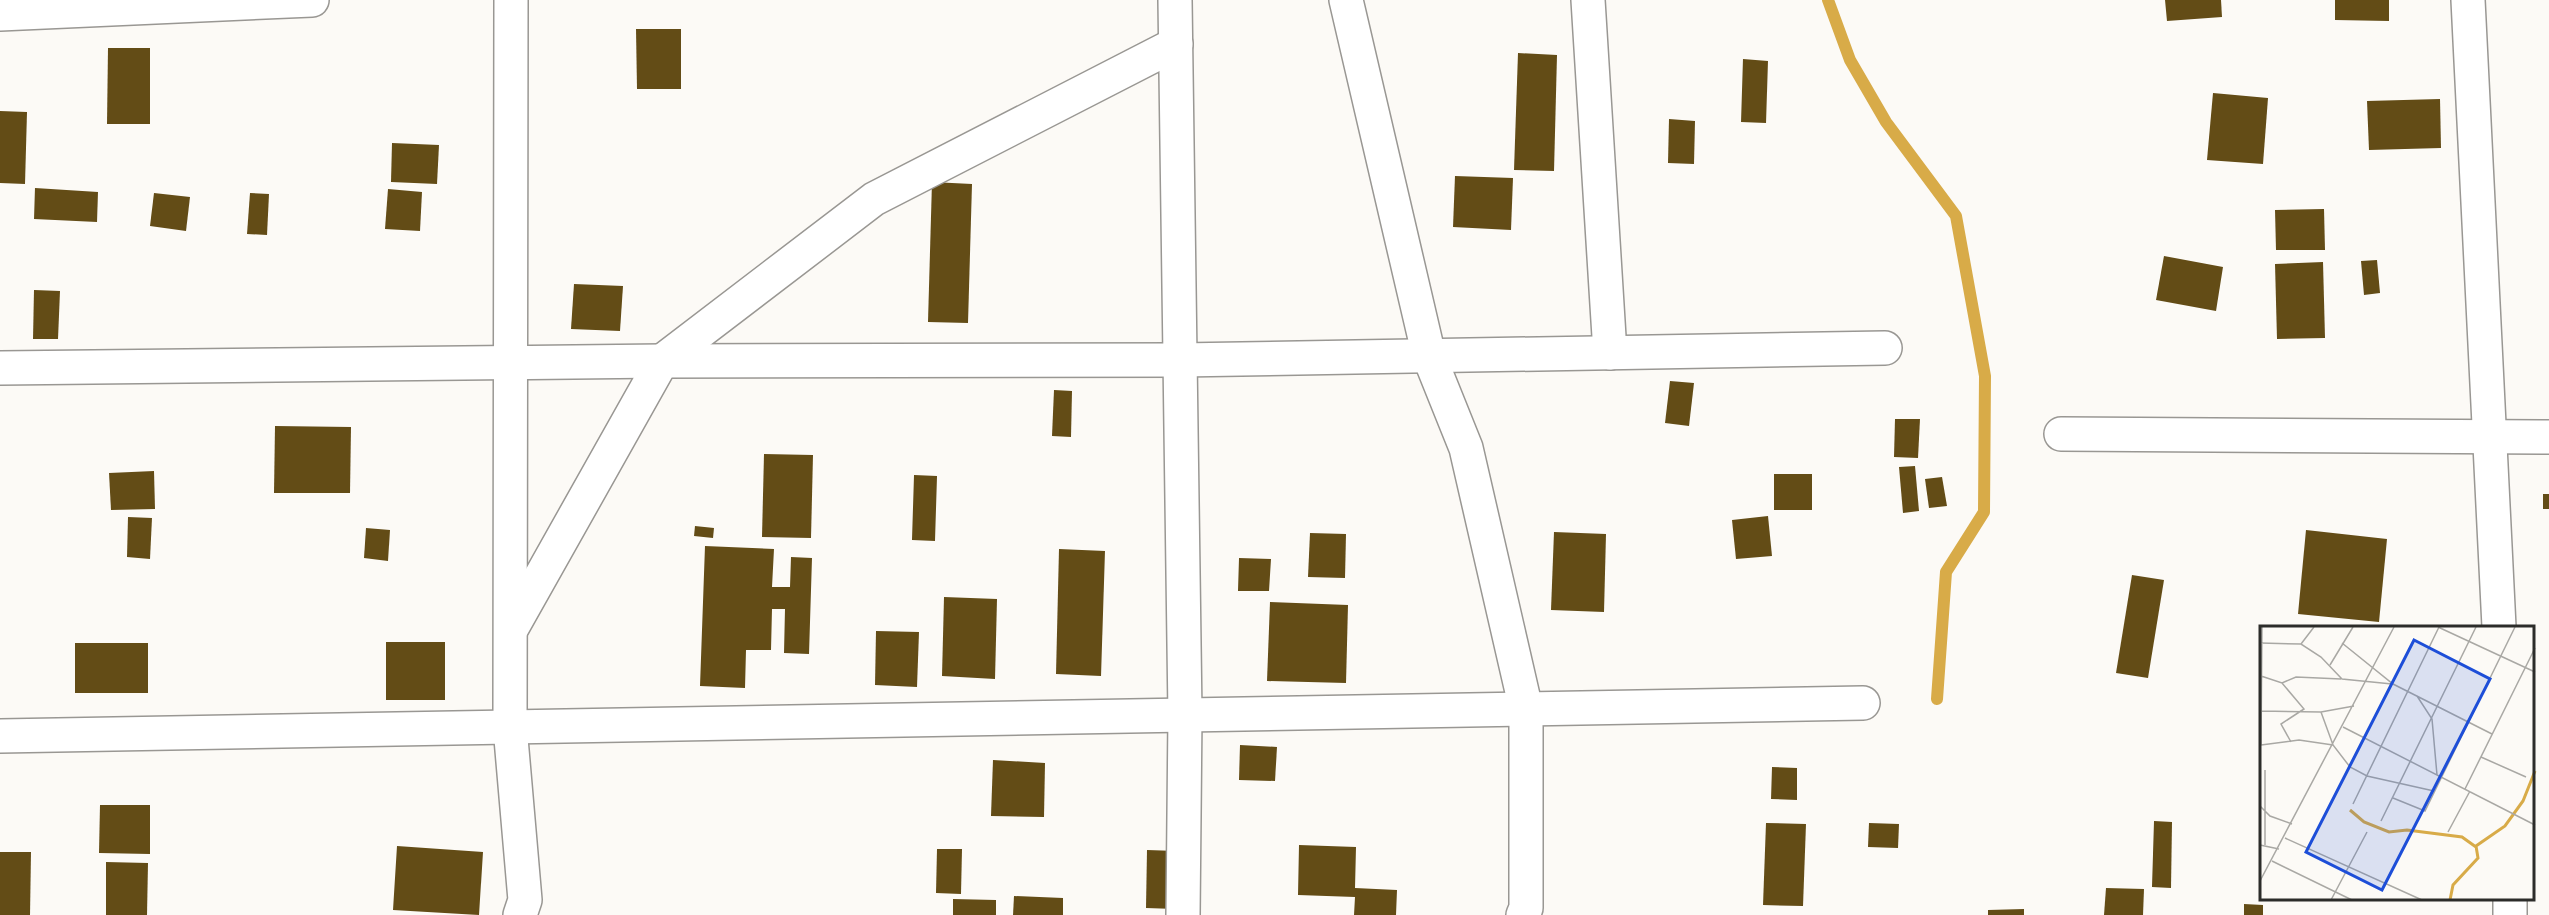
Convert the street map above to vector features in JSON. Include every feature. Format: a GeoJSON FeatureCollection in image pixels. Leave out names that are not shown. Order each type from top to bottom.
{"type":"FeatureCollection","features":[{"type":"Feature","properties":{"kind":"street"},"geometry":{"type":"LineString","coordinates":[[0,14],[312,0]]}},
{"type":"Feature","properties":{"kind":"street"},"geometry":{"type":"LineString","coordinates":[[511,0],[512,628],[510,727],[525,910]]}},
{"type":"Feature","properties":{"kind":"street"},"geometry":{"type":"LineString","coordinates":[[1176,0],[1185,715],[1183,915]]}},
{"type":"Feature","properties":{"kind":"street"},"geometry":{"type":"LineString","coordinates":[[1346,0],[1429,356],[1466,448],[1526,709],[1526,908],[1524,915]]}},
{"type":"Feature","properties":{"kind":"street"},"geometry":{"type":"LineString","coordinates":[[1588,0],[1610,353]]}},
{"type":"Feature","properties":{"kind":"street"},"geometry":{"type":"LineString","coordinates":[[2468,0],[2499,626]]}},
{"type":"Feature","properties":{"kind":"street"},"geometry":{"type":"LineString","coordinates":[[512,628],[662,361],[874,199],[1176,44]]}},
{"type":"Feature","properties":{"kind":"street"},"geometry":{"type":"LineString","coordinates":[[0,368],[662,361],[1180,360],[1886,348]]}},
{"type":"Feature","properties":{"kind":"street"},"geometry":{"type":"LineString","coordinates":[[2061,434],[2549,437]]}},
{"type":"Feature","properties":{"kind":"street"},"geometry":{"type":"LineString","coordinates":[[0,736],[1863,703]]}},
{"type":"Feature","properties":{"kind":"building"},"geometry":{"type":"Polygon","coordinates":[[[2165,0],[2221,0],[2222,17],[2167,21],[2165,0]]]}},
{"type":"Feature","properties":{"kind":"building"},"geometry":{"type":"Polygon","coordinates":[[[2335,0],[2389,0],[2389,21],[2335,20],[2335,0]]]}},
{"type":"Feature","properties":{"kind":"building"},"geometry":{"type":"Polygon","coordinates":[[[636,29],[681,29],[681,89],[637,89],[636,29]]]}},
{"type":"Feature","properties":{"kind":"building"},"geometry":{"type":"Polygon","coordinates":[[[108,48],[150,48],[150,124],[107,124],[108,48]]]}},
{"type":"Feature","properties":{"kind":"building"},"geometry":{"type":"Polygon","coordinates":[[[1518,53],[1557,55],[1554,171],[1514,170],[1518,53]]]}},
{"type":"Feature","properties":{"kind":"building"},"geometry":{"type":"Polygon","coordinates":[[[1743,59],[1768,61],[1766,123],[1741,122],[1743,59]]]}},
{"type":"Feature","properties":{"kind":"building"},"geometry":{"type":"Polygon","coordinates":[[[2213,93],[2268,98],[2263,164],[2207,160],[2213,93]]]}},
{"type":"Feature","properties":{"kind":"building"},"geometry":{"type":"Polygon","coordinates":[[[2440,99],[2441,148],[2369,150],[2367,101],[2440,99]]]}},
{"type":"Feature","properties":{"kind":"building"},"geometry":{"type":"Polygon","coordinates":[[[0,111],[27,112],[25,184],[0,183],[0,111]]]}},
{"type":"Feature","properties":{"kind":"building"},"geometry":{"type":"Polygon","coordinates":[[[1669,119],[1695,121],[1694,164],[1668,163],[1669,119]]]}},
{"type":"Feature","properties":{"kind":"building"},"geometry":{"type":"Polygon","coordinates":[[[392,143],[439,145],[437,184],[391,182],[392,143]]]}},
{"type":"Feature","properties":{"kind":"building"},"geometry":{"type":"Polygon","coordinates":[[[1455,176],[1513,178],[1511,230],[1453,227],[1455,176]]]}},
{"type":"Feature","properties":{"kind":"building"},"geometry":{"type":"Polygon","coordinates":[[[932,182],[972,184],[968,323],[928,322],[932,182]]]}},
{"type":"Feature","properties":{"kind":"building"},"geometry":{"type":"Polygon","coordinates":[[[35,188],[98,192],[97,222],[34,219],[35,188]]]}},
{"type":"Feature","properties":{"kind":"building"},"geometry":{"type":"Polygon","coordinates":[[[388,189],[422,192],[420,231],[385,229],[388,189]]]}},
{"type":"Feature","properties":{"kind":"building"},"geometry":{"type":"Polygon","coordinates":[[[154,193],[190,197],[186,231],[150,226],[154,193]]]}},
{"type":"Feature","properties":{"kind":"building"},"geometry":{"type":"Polygon","coordinates":[[[250,193],[269,194],[267,235],[247,234],[250,193]]]}},
{"type":"Feature","properties":{"kind":"building"},"geometry":{"type":"Polygon","coordinates":[[[2324,209],[2325,250],[2276,250],[2275,210],[2324,209]]]}},
{"type":"Feature","properties":{"kind":"building"},"geometry":{"type":"Polygon","coordinates":[[[2164,256],[2223,267],[2216,311],[2156,300],[2164,256]]]}},
{"type":"Feature","properties":{"kind":"building"},"geometry":{"type":"Polygon","coordinates":[[[2377,260],[2380,293],[2364,295],[2361,261],[2377,260]]]}},
{"type":"Feature","properties":{"kind":"building"},"geometry":{"type":"Polygon","coordinates":[[[2323,262],[2325,338],[2277,339],[2275,264],[2323,262]]]}},
{"type":"Feature","properties":{"kind":"building"},"geometry":{"type":"Polygon","coordinates":[[[574,284],[623,286],[620,331],[571,329],[574,284]]]}},
{"type":"Feature","properties":{"kind":"building"},"geometry":{"type":"Polygon","coordinates":[[[34,290],[60,291],[58,339],[33,339],[34,290]]]}},
{"type":"Feature","properties":{"kind":"building"},"geometry":{"type":"Polygon","coordinates":[[[1670,381],[1694,383],[1689,426],[1665,423],[1670,381]]]}},
{"type":"Feature","properties":{"kind":"building"},"geometry":{"type":"Polygon","coordinates":[[[1054,390],[1072,391],[1071,437],[1052,436],[1054,390]]]}},
{"type":"Feature","properties":{"kind":"building"},"geometry":{"type":"Polygon","coordinates":[[[1895,419],[1920,419],[1918,458],[1894,457],[1895,419]]]}},
{"type":"Feature","properties":{"kind":"building"},"geometry":{"type":"Polygon","coordinates":[[[275,426],[351,427],[350,493],[274,493],[275,426]]]}},
{"type":"Feature","properties":{"kind":"building"},"geometry":{"type":"Polygon","coordinates":[[[764,454],[813,455],[811,538],[762,537],[764,454]]]}},
{"type":"Feature","properties":{"kind":"building"},"geometry":{"type":"Polygon","coordinates":[[[1915,466],[1919,511],[1903,513],[1899,467],[1915,466]]]}},
{"type":"Feature","properties":{"kind":"building"},"geometry":{"type":"Polygon","coordinates":[[[154,471],[155,509],[111,510],[109,473],[154,471]]]}},
{"type":"Feature","properties":{"kind":"building"},"geometry":{"type":"Polygon","coordinates":[[[1774,474],[1812,474],[1812,510],[1774,510],[1774,474]]]}},
{"type":"Feature","properties":{"kind":"building"},"geometry":{"type":"Polygon","coordinates":[[[914,475],[937,476],[935,541],[912,540],[914,475]]]}},
{"type":"Feature","properties":{"kind":"building"},"geometry":{"type":"Polygon","coordinates":[[[1942,477],[1947,506],[1929,508],[1925,479],[1942,477]]]}},
{"type":"Feature","properties":{"kind":"building"},"geometry":{"type":"Polygon","coordinates":[[[2543,494],[2549,494],[2549,509],[2543,509],[2543,494]]]}},
{"type":"Feature","properties":{"kind":"building"},"geometry":{"type":"Polygon","coordinates":[[[1768,516],[1772,556],[1736,559],[1732,520],[1768,516]]]}},
{"type":"Feature","properties":{"kind":"building"},"geometry":{"type":"Polygon","coordinates":[[[128,517],[152,518],[150,559],[127,557],[128,517]]]}},
{"type":"Feature","properties":{"kind":"building"},"geometry":{"type":"Polygon","coordinates":[[[695,526],[714,528],[713,538],[694,536],[695,526]]]}},
{"type":"Feature","properties":{"kind":"building"},"geometry":{"type":"Polygon","coordinates":[[[366,528],[390,530],[388,561],[364,558],[366,528]]]}},
{"type":"Feature","properties":{"kind":"building"},"geometry":{"type":"Polygon","coordinates":[[[2306,530],[2387,539],[2379,622],[2298,614],[2306,530]]]}},
{"type":"Feature","properties":{"kind":"building"},"geometry":{"type":"Polygon","coordinates":[[[1554,532],[1606,534],[1604,612],[1551,610],[1554,532]]]}},
{"type":"Feature","properties":{"kind":"building"},"geometry":{"type":"Polygon","coordinates":[[[1310,533],[1346,534],[1345,578],[1308,577],[1310,533]]]}},
{"type":"Feature","properties":{"kind":"building"},"geometry":{"type":"Polygon","coordinates":[[[705,546],[774,549],[772,587],[790,587],[791,557],[812,558],[809,654],[784,653],[785,609],[772,609],[771,650],[746,650],[745,688],[700,686],[705,546]]]}},
{"type":"Feature","properties":{"kind":"building"},"geometry":{"type":"Polygon","coordinates":[[[1059,549],[1105,551],[1101,676],[1056,674],[1059,549]]]}},
{"type":"Feature","properties":{"kind":"building"},"geometry":{"type":"Polygon","coordinates":[[[1239,558],[1271,559],[1269,591],[1238,591],[1239,558]]]}},
{"type":"Feature","properties":{"kind":"building"},"geometry":{"type":"Polygon","coordinates":[[[2132,575],[2164,580],[2148,678],[2116,673],[2132,575]]]}},
{"type":"Feature","properties":{"kind":"building"},"geometry":{"type":"Polygon","coordinates":[[[944,597],[997,599],[995,679],[942,676],[944,597]]]}},
{"type":"Feature","properties":{"kind":"building"},"geometry":{"type":"Polygon","coordinates":[[[1270,602],[1348,605],[1346,683],[1267,681],[1270,602]]]}},
{"type":"Feature","properties":{"kind":"building"},"geometry":{"type":"Polygon","coordinates":[[[876,631],[919,632],[917,687],[875,685],[876,631]]]}},
{"type":"Feature","properties":{"kind":"building"},"geometry":{"type":"Polygon","coordinates":[[[386,642],[445,642],[445,700],[386,700],[386,642]]]}},
{"type":"Feature","properties":{"kind":"building"},"geometry":{"type":"Polygon","coordinates":[[[75,643],[148,643],[148,693],[75,693],[75,643]]]}},
{"type":"Feature","properties":{"kind":"building"},"geometry":{"type":"Polygon","coordinates":[[[1240,745],[1277,747],[1275,781],[1239,780],[1240,745]]]}},
{"type":"Feature","properties":{"kind":"building"},"geometry":{"type":"Polygon","coordinates":[[[993,760],[1045,763],[1044,817],[991,816],[993,760]]]}},
{"type":"Feature","properties":{"kind":"building"},"geometry":{"type":"Polygon","coordinates":[[[1772,767],[1797,768],[1797,800],[1771,799],[1772,767]]]}},
{"type":"Feature","properties":{"kind":"building"},"geometry":{"type":"Polygon","coordinates":[[[100,805],[150,805],[150,854],[99,853],[100,805]]]}},
{"type":"Feature","properties":{"kind":"building"},"geometry":{"type":"Polygon","coordinates":[[[2154,821],[2172,822],[2171,888],[2152,887],[2154,821]]]}},
{"type":"Feature","properties":{"kind":"building"},"geometry":{"type":"Polygon","coordinates":[[[1766,823],[1806,824],[1803,906],[1763,905],[1766,823]]]}},
{"type":"Feature","properties":{"kind":"building"},"geometry":{"type":"Polygon","coordinates":[[[1869,823],[1899,824],[1898,848],[1868,847],[1869,823]]]}},
{"type":"Feature","properties":{"kind":"building"},"geometry":{"type":"Polygon","coordinates":[[[1299,845],[1356,847],[1355,888],[1397,890],[1396,915],[1354,915],[1355,897],[1298,895],[1299,845]]]}},
{"type":"Feature","properties":{"kind":"building"},"geometry":{"type":"Polygon","coordinates":[[[397,846],[483,852],[479,915],[393,910],[397,846]]]}},
{"type":"Feature","properties":{"kind":"building"},"geometry":{"type":"Polygon","coordinates":[[[937,849],[962,849],[961,894],[936,893],[937,849]]]}},
{"type":"Feature","properties":{"kind":"building"},"geometry":{"type":"Polygon","coordinates":[[[1147,850],[1177,851],[1175,909],[1146,908],[1147,850]]]}},
{"type":"Feature","properties":{"kind":"building"},"geometry":{"type":"Polygon","coordinates":[[[0,852],[31,852],[30,915],[0,915],[0,852]]]}},
{"type":"Feature","properties":{"kind":"building"},"geometry":{"type":"Polygon","coordinates":[[[106,862],[148,863],[147,915],[106,915],[106,862]]]}},
{"type":"Feature","properties":{"kind":"building"},"geometry":{"type":"Polygon","coordinates":[[[2106,888],[2144,889],[2143,915],[2104,915],[2106,888]]]}},
{"type":"Feature","properties":{"kind":"building"},"geometry":{"type":"Polygon","coordinates":[[[1014,896],[1063,898],[1063,915],[1013,915],[1014,896]]]}},
{"type":"Feature","properties":{"kind":"building"},"geometry":{"type":"Polygon","coordinates":[[[953,899],[996,900],[996,915],[953,915],[953,899]]]}},
{"type":"Feature","properties":{"kind":"building"},"geometry":{"type":"Polygon","coordinates":[[[2244,904],[2263,905],[2263,915],[2244,915],[2244,904]]]}},
{"type":"Feature","properties":{"kind":"building"},"geometry":{"type":"Polygon","coordinates":[[[2024,909],[2024,915],[1988,915],[1988,910],[2024,909]]]}},
{"type":"Feature","properties":{"kind":"waterway"},"geometry":{"type":"LineString","coordinates":[[1828,0],[1850,60],[1886,122],[1956,216],[1985,376],[1984,512],[1946,572],[1937,699]]}}]}
